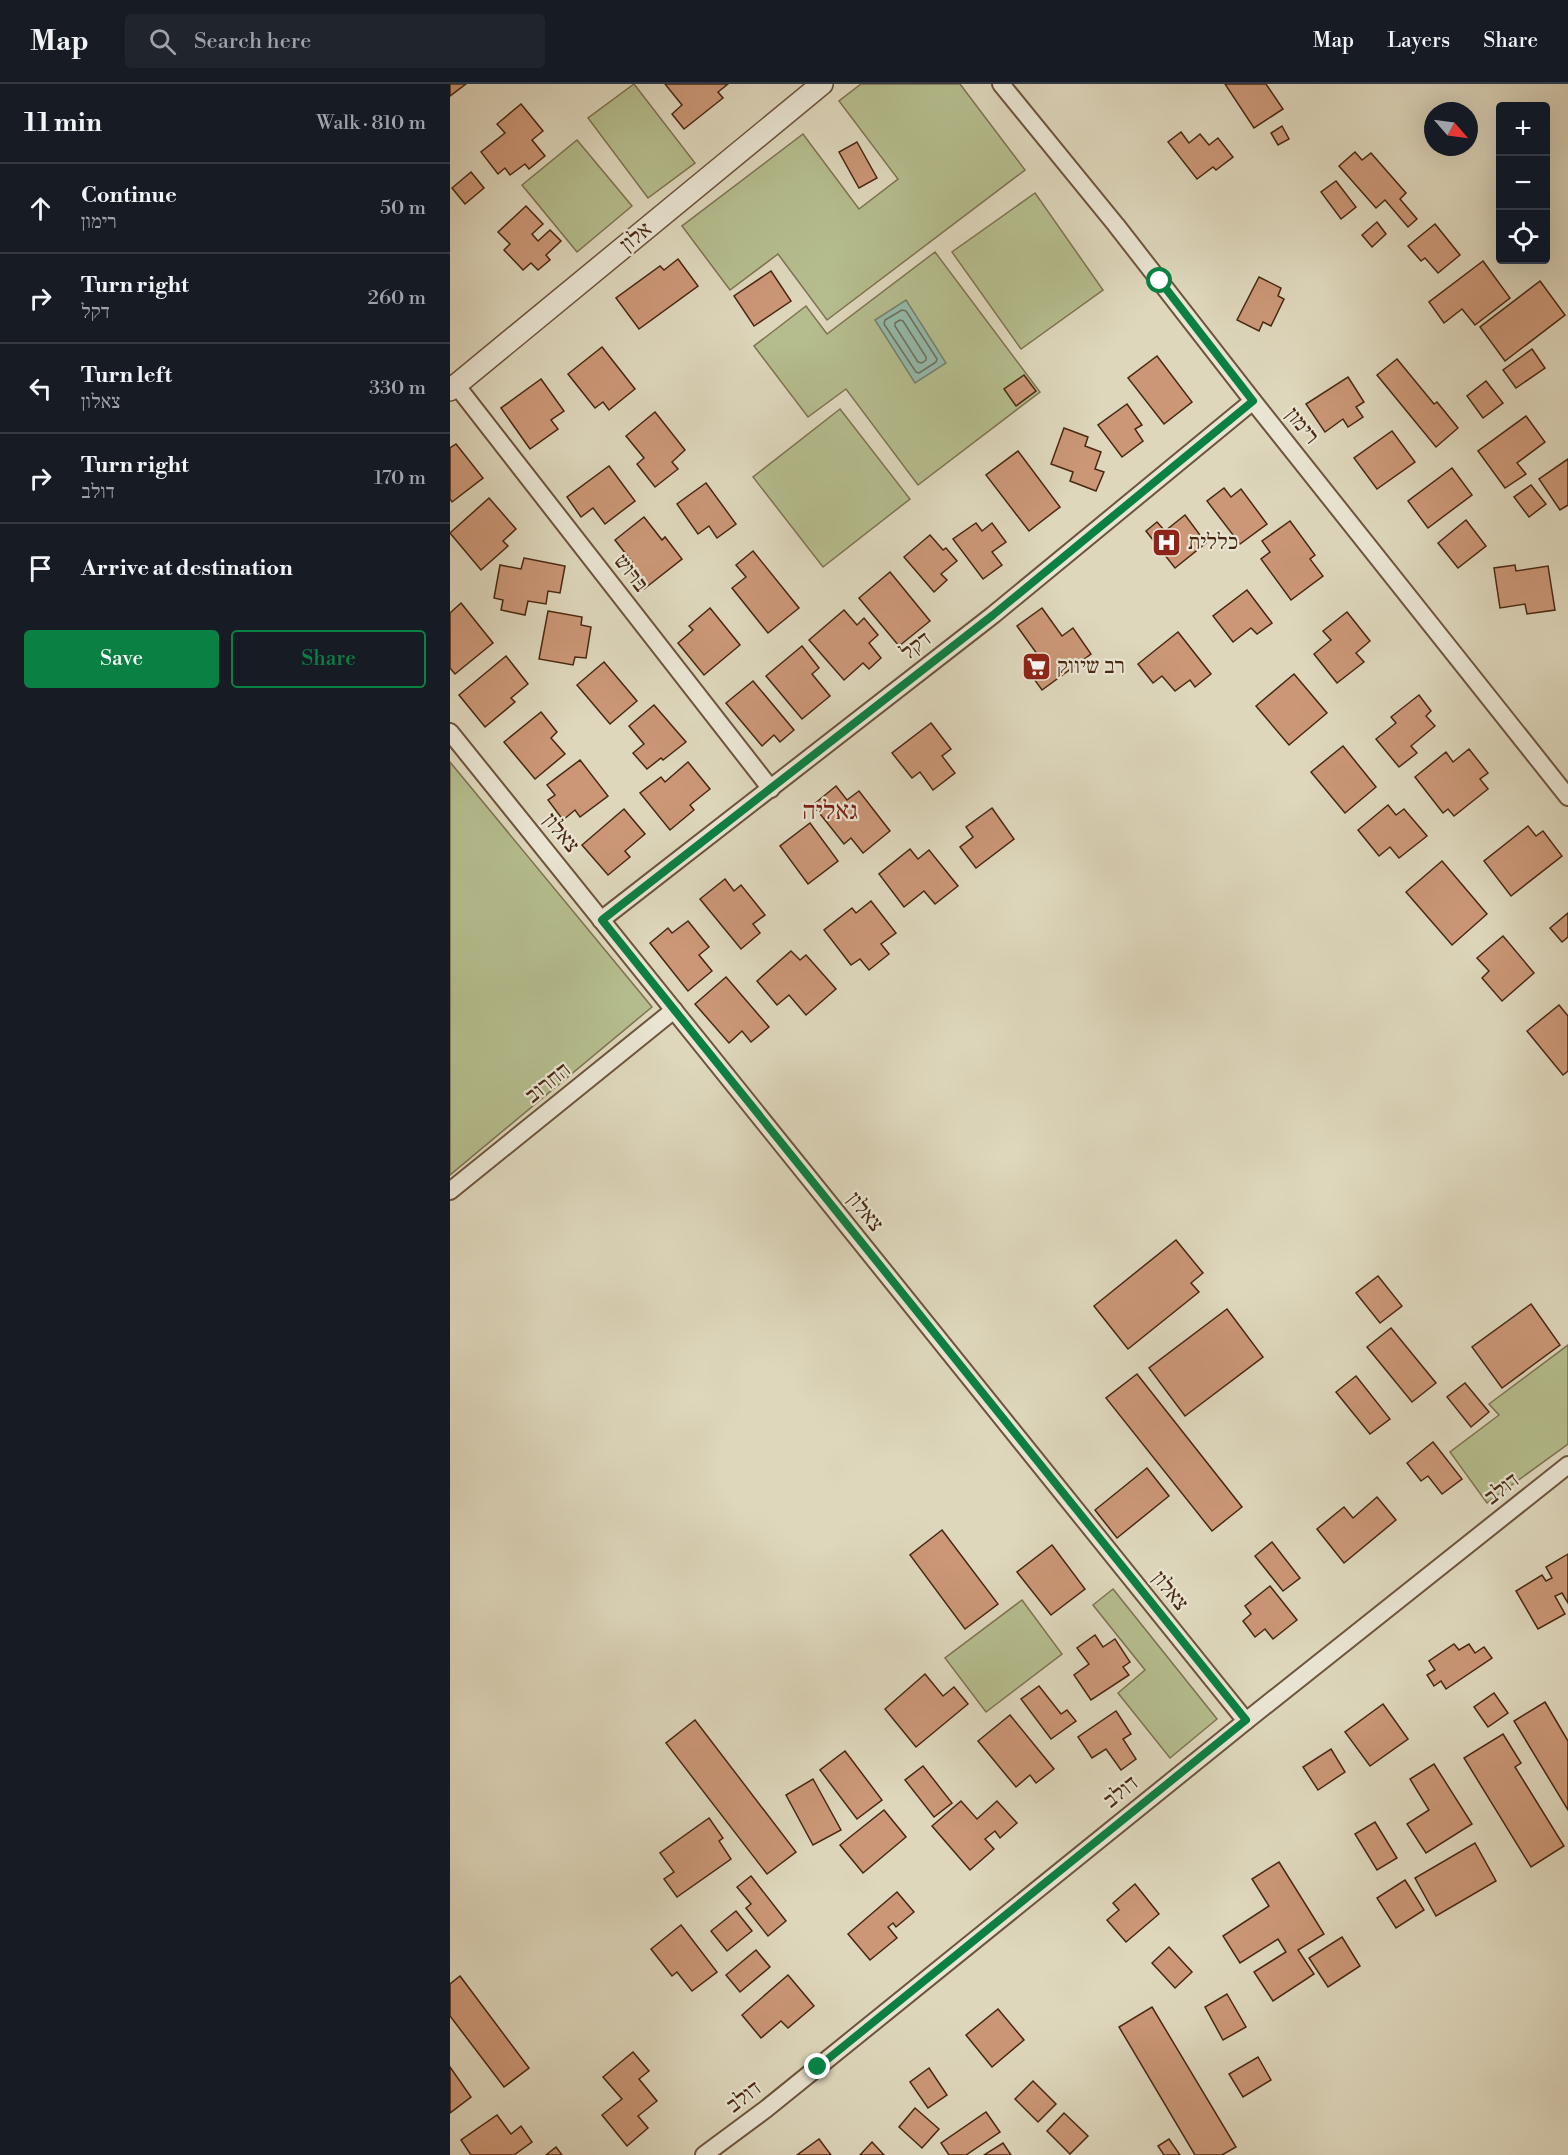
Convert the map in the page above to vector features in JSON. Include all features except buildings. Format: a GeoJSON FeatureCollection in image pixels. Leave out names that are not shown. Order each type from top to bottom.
{"type":"FeatureCollection","features":[{"type":"Feature","properties":{"kind":"street","name":"אלון"},"geometry":{"type":"LineString","coordinates":[[453,387],[822,84]]}},
{"type":"Feature","properties":{"kind":"street","name":"רימון"},"geometry":{"type":"LineString","coordinates":[[1001,84],[1109,216],[1568,797]]}},
{"type":"Feature","properties":{"kind":"street","name":"ברוש"},"geometry":{"type":"LineString","coordinates":[[453,387],[771,789]]}},
{"type":"Feature","properties":{"kind":"street","name":"דקל"},"geometry":{"type":"LineString","coordinates":[[602,920],[993,615],[1253,401]]}},
{"type":"Feature","properties":{"kind":"street","name":"צאלון"},"geometry":{"type":"LineString","coordinates":[[450,732],[1246,1720]]}},
{"type":"Feature","properties":{"kind":"street","name":"החרוב"},"geometry":{"type":"LineString","coordinates":[[450,1191],[674,1010]]}},
{"type":"Feature","properties":{"kind":"street","name":"דולב"},"geometry":{"type":"LineString","coordinates":[[704,2155],[783,2095],[1246,1720],[1568,1465]]}},
{"type":"Feature","properties":{"kind":"shaded area"},"geometry":{"type":"Polygon","coordinates":[[[634,84],[695,163],[648,198],[588,118],[634,84]]]}},
{"type":"Feature","properties":{"kind":"shaded area"},"geometry":{"type":"Polygon","coordinates":[[[861,84],[960,84],[1025,170],[827,320],[778,254],[730,290],[682,226],[803,134],[859,209],[898,179],[839,101],[861,84]]]}},
{"type":"Feature","properties":{"kind":"shaded area"},"geometry":{"type":"Polygon","coordinates":[[[577,140],[632,206],[577,252],[522,185],[577,140]]]}},
{"type":"Feature","properties":{"kind":"shaded area"},"geometry":{"type":"Polygon","coordinates":[[[1035,193],[1103,290],[1021,349],[952,252],[1035,193]]]}},
{"type":"Feature","properties":{"kind":"shaded area"},"geometry":{"type":"Polygon","coordinates":[[[935,252],[1040,392],[918,485],[846,389],[808,417],[754,346],[806,306],[827,334],[935,252]]]}},
{"type":"Feature","properties":{"kind":"shaded area"},"geometry":{"type":"Polygon","coordinates":[[[840,409],[910,499],[823,567],[753,477],[840,409]]]}},
{"type":"Feature","properties":{"kind":"shaded area"},"geometry":{"type":"Polygon","coordinates":[[[450,762],[652,1007],[450,1175],[450,762]]]}},
{"type":"Feature","properties":{"kind":"shaded area"},"geometry":{"type":"Polygon","coordinates":[[[1568,1345],[1568,1444],[1487,1503],[1450,1452],[1499,1415],[1489,1404],[1568,1345]]]}},
{"type":"Feature","properties":{"kind":"shaded area"},"geometry":{"type":"Polygon","coordinates":[[[1113,1589],[1217,1719],[1170,1758],[1118,1693],[1145,1670],[1093,1605],[1113,1589]]]}},
{"type":"Feature","properties":{"kind":"shaded area"},"geometry":{"type":"Polygon","coordinates":[[[1022,1600],[1062,1654],[986,1712],[945,1658],[1022,1600]]]}},
{"type":"Feature","properties":{"kind":"water"},"geometry":{"type":"Polygon","coordinates":[[[906,300],[946,363],[915,383],[875,320],[906,300]]]}},
{"type":"Feature","properties":{"kind":"place","name":"כללית"},"geometry":{"type":"Point","coordinates":[1167,542]}},
{"type":"Feature","properties":{"kind":"place","name":"רב שיווק"},"geometry":{"type":"Point","coordinates":[1036,666]}},
{"type":"Feature","properties":{"kind":"district","name":"גאליה"},"geometry":{"type":"Point","coordinates":[830,811]}},
{"type":"Feature","properties":{"kind":"route"},"geometry":{"type":"LineString","coordinates":[[818,2067],[1246,1720],[602,920],[993,615],[1253,401],[1160,281]]}}]}
